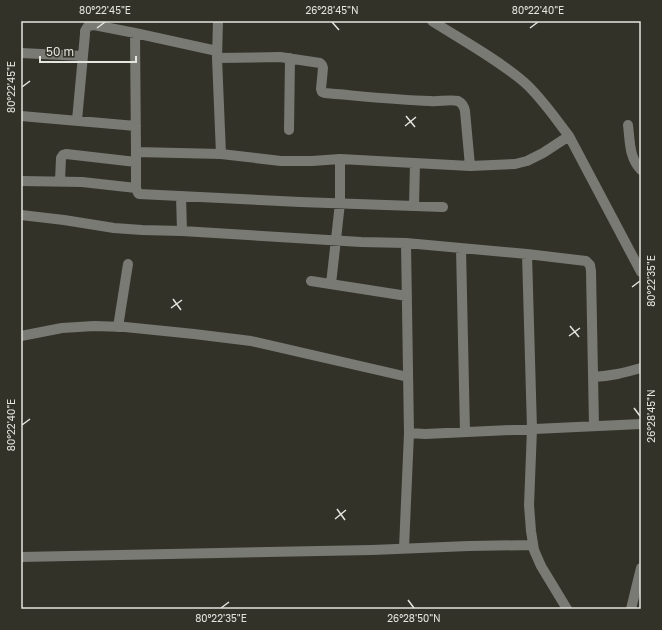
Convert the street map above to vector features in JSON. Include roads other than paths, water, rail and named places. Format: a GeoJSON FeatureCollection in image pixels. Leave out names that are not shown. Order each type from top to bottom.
{"type":"FeatureCollection","features":[{"type":"Feature","properties":{"kind":"street"},"geometry":{"type":"LineString","coordinates":[[218,21],[217,54],[221,154]]}},
{"type":"Feature","properties":{"kind":"street"},"geometry":{"type":"LineString","coordinates":[[432,21],[495,61],[524,82],[554,116],[569,136],[641,272]]}},
{"type":"Feature","properties":{"kind":"street"},"geometry":{"type":"LineString","coordinates":[[77,120],[85,31],[88,26],[91,25],[135,33],[217,54],[280,57],[318,63],[322,65],[323,68],[321,89],[322,92],[325,93],[431,101],[458,101],[464,106],[465,110],[470,166]]}},
{"type":"Feature","properties":{"kind":"street"},"geometry":{"type":"LineString","coordinates":[[135,33],[136,188],[137,192],[140,194],[443,207]]}},
{"type":"Feature","properties":{"kind":"street"},"geometry":{"type":"LineString","coordinates":[[21,53],[83,56]]}},
{"type":"Feature","properties":{"kind":"street"},"geometry":{"type":"LineString","coordinates":[[289,130],[290,58]]}},
{"type":"Feature","properties":{"kind":"street"},"geometry":{"type":"LineString","coordinates":[[21,116],[136,126]]}},
{"type":"Feature","properties":{"kind":"street"},"geometry":{"type":"LineString","coordinates":[[628,125],[632,158],[641,170]]}},
{"type":"Feature","properties":{"kind":"street"},"geometry":{"type":"LineString","coordinates":[[60,181],[61,158],[66,154],[136,157],[221,154],[281,161],[340,159],[470,166],[515,164],[527,161],[543,153],[569,136]]}},
{"type":"Feature","properties":{"kind":"street"},"geometry":{"type":"LineString","coordinates":[[331,284],[340,203],[340,159]]}},
{"type":"Feature","properties":{"kind":"street"},"geometry":{"type":"LineString","coordinates":[[414,206],[415,163]]}},
{"type":"Feature","properties":{"kind":"street"},"geometry":{"type":"LineString","coordinates":[[21,181],[60,181],[136,188]]}},
{"type":"Feature","properties":{"kind":"street"},"geometry":{"type":"LineString","coordinates":[[182,196],[182,230]]}},
{"type":"Feature","properties":{"kind":"street"},"geometry":{"type":"LineString","coordinates":[[21,215],[114,228],[182,230],[362,242],[406,243],[586,261],[590,265],[594,426]]}},
{"type":"Feature","properties":{"kind":"street"},"geometry":{"type":"LineString","coordinates":[[404,548],[409,433],[406,243]]}},
{"type":"Feature","properties":{"kind":"street"},"geometry":{"type":"LineString","coordinates":[[462,248],[465,432]]}},
{"type":"Feature","properties":{"kind":"street"},"geometry":{"type":"LineString","coordinates":[[527,254],[532,429],[529,505],[531,531],[534,550],[541,566],[567,609]]}},
{"type":"Feature","properties":{"kind":"street"},"geometry":{"type":"LineString","coordinates":[[118,327],[128,264]]}},
{"type":"Feature","properties":{"kind":"street"},"geometry":{"type":"LineString","coordinates":[[311,281],[407,296]]}},
{"type":"Feature","properties":{"kind":"street"},"geometry":{"type":"LineString","coordinates":[[21,336],[62,328],[94,326],[194,334],[251,341],[408,377]]}},
{"type":"Feature","properties":{"kind":"street"},"geometry":{"type":"LineString","coordinates":[[593,377],[620,374],[641,368]]}},
{"type":"Feature","properties":{"kind":"street"},"geometry":{"type":"LineString","coordinates":[[409,433],[425,434],[641,424]]}},
{"type":"Feature","properties":{"kind":"street"},"geometry":{"type":"LineString","coordinates":[[21,557],[533,545]]}},
{"type":"Feature","properties":{"kind":"street"},"geometry":{"type":"LineString","coordinates":[[631,609],[641,568]]}}]}
